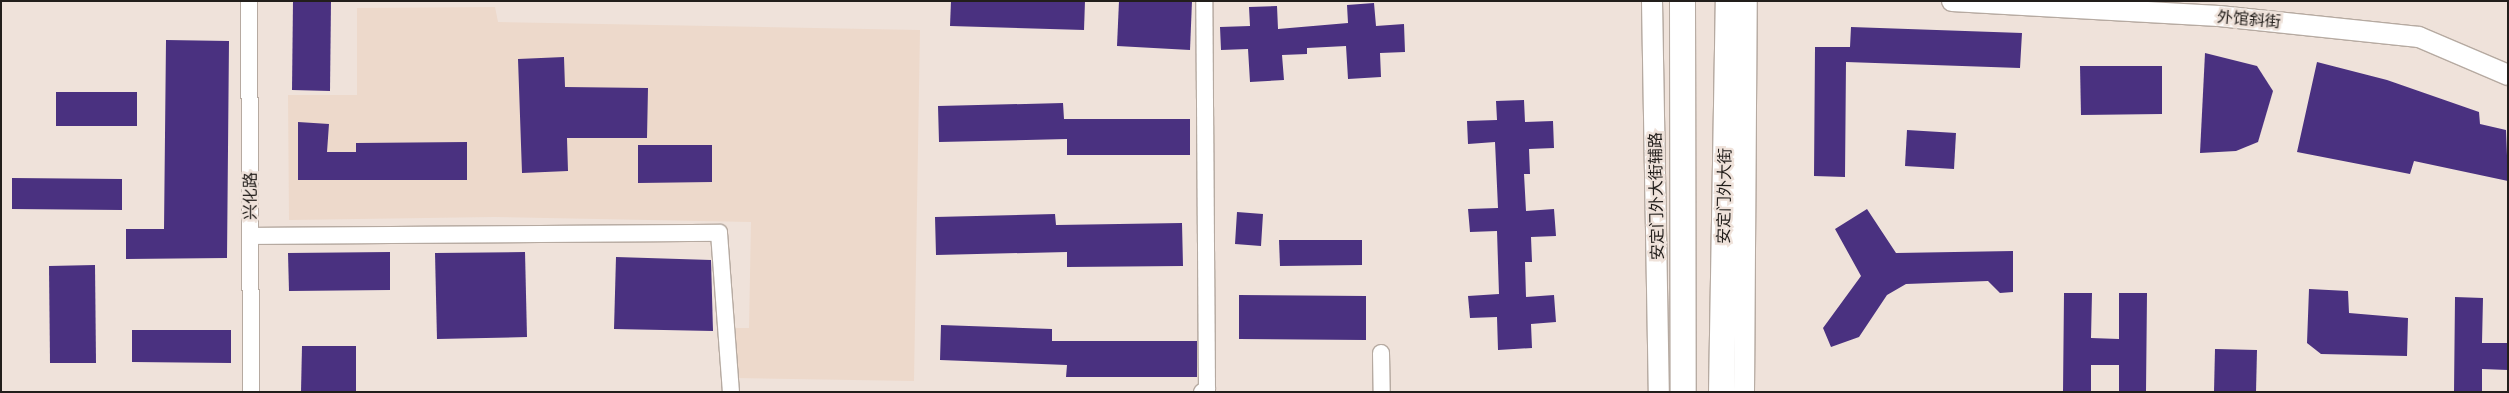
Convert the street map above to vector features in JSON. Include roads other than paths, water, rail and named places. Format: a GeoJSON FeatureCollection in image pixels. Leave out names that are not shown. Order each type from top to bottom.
{"type":"FeatureCollection","features":[{"type":"Feature","properties":{"kind":"main road"},"geometry":{"type":"LineString","coordinates":[[1682,1],[1683,392]]}},
{"type":"Feature","properties":{"kind":"main road","name":"安定门外大街"},"geometry":{"type":"LineString","coordinates":[[1721,392],[1728,1]]}},
{"type":"Feature","properties":{"kind":"street","name":"兴化路"},"geometry":{"type":"LineString","coordinates":[[249,1],[251,392]]}},
{"type":"Feature","properties":{"kind":"street"},"geometry":{"type":"LineString","coordinates":[[1202,392],[1206,389],[1204,1]]}},
{"type":"Feature","properties":{"kind":"street","name":"安定门外大街辅路"},"geometry":{"type":"LineString","coordinates":[[1652,1],[1659,392]]}},
{"type":"Feature","properties":{"kind":"street"},"geometry":{"type":"LineString","coordinates":[[1744,392],[1747,1]]}},
{"type":"Feature","properties":{"kind":"street","name":"外馆斜街"},"geometry":{"type":"LineString","coordinates":[[1952,1],[2220,9],[2419,37],[2508,75]]}},
{"type":"Feature","properties":{"kind":"street"},"geometry":{"type":"LineString","coordinates":[[250,236],[719,233],[731,392]]}},
{"type":"Feature","properties":{"kind":"street"},"geometry":{"type":"LineString","coordinates":[[1381,353],[1382,392]]}}]}
